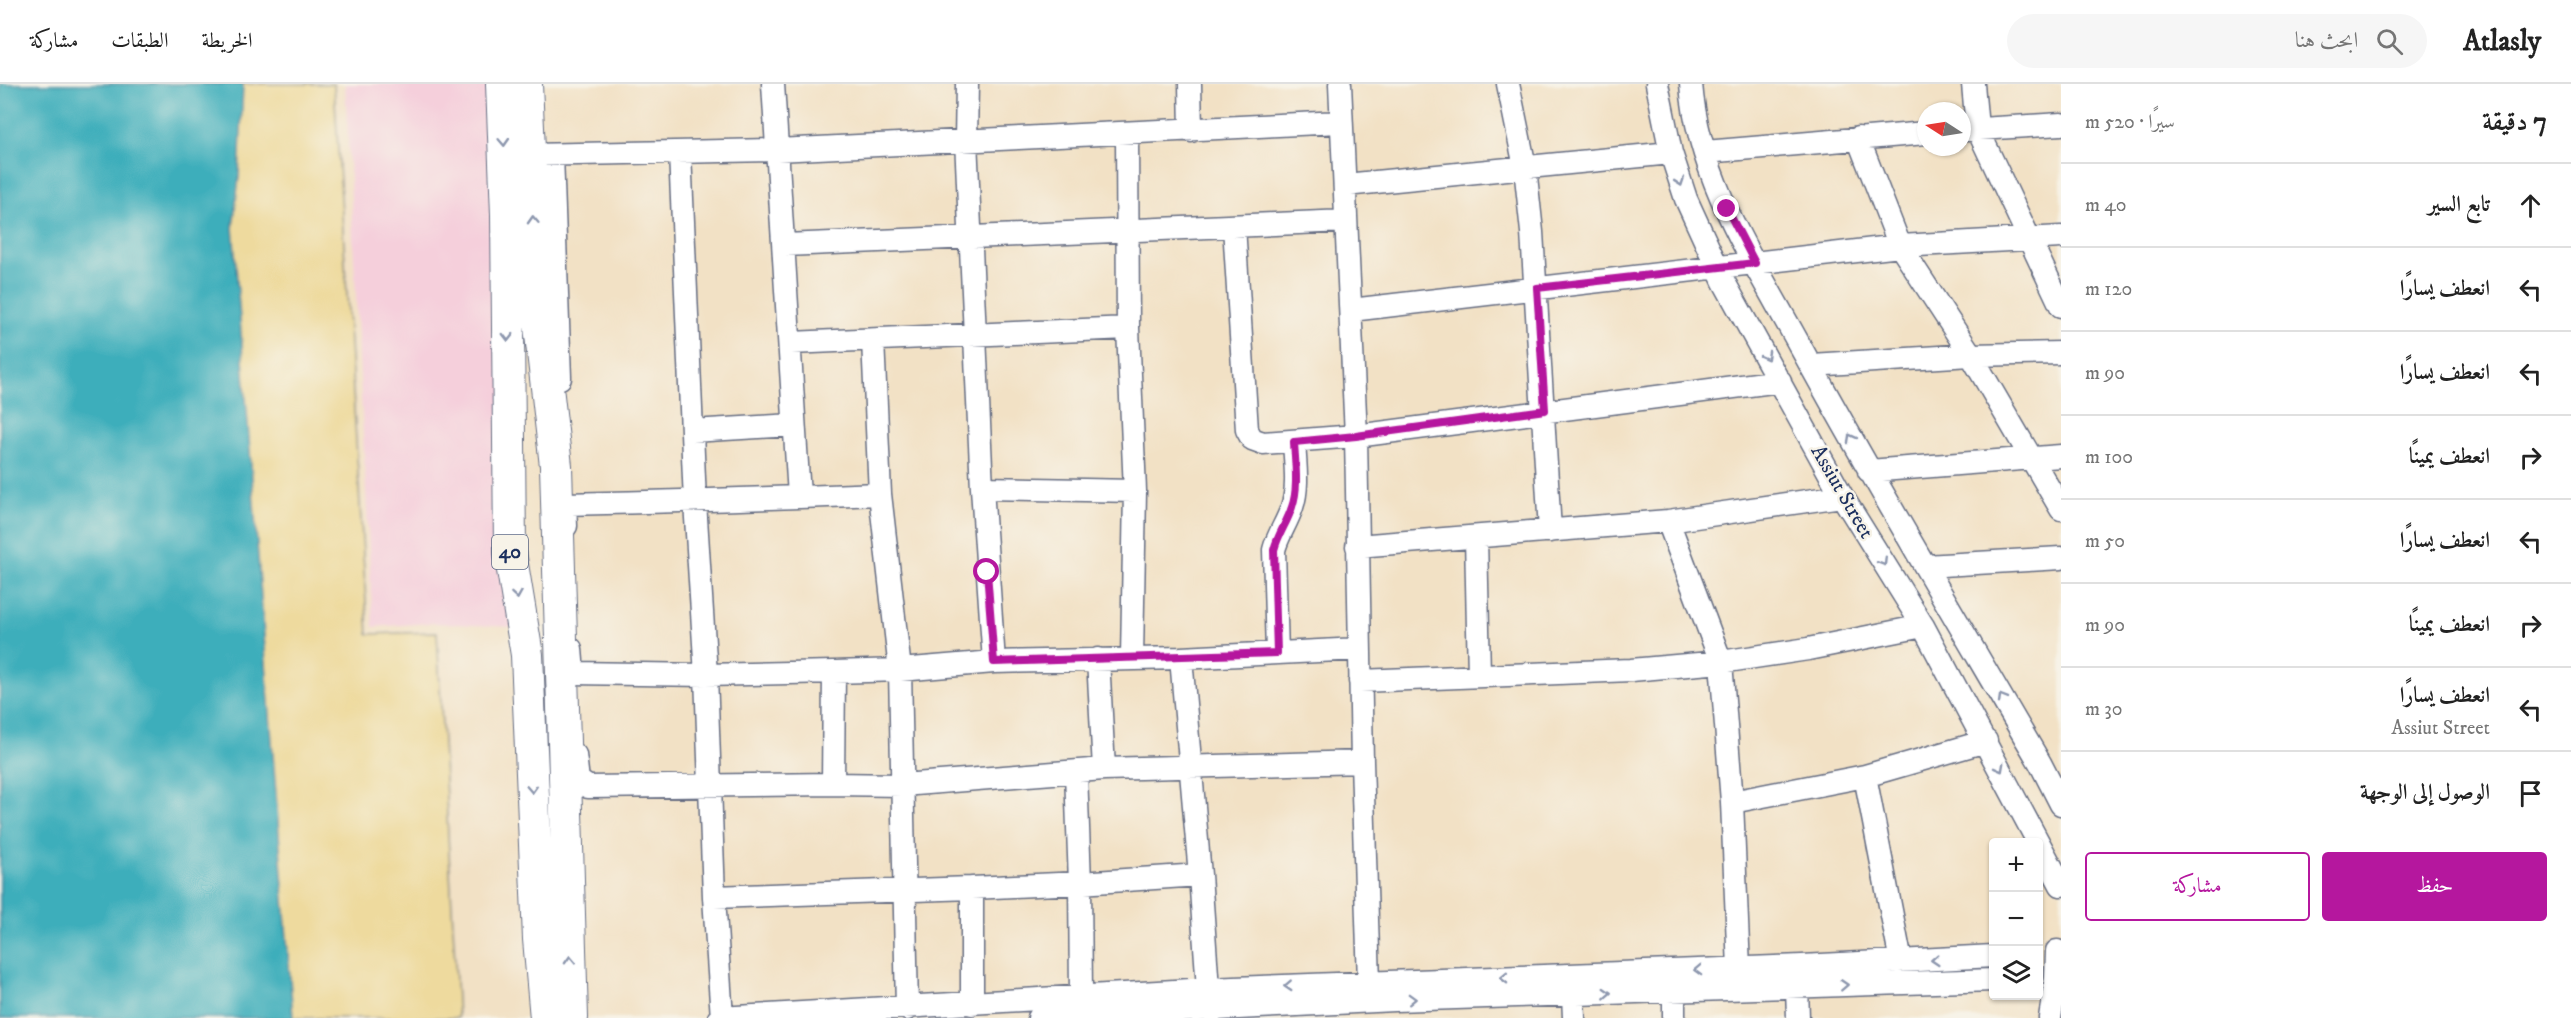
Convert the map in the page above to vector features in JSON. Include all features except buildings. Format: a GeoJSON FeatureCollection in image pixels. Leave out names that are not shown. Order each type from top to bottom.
{"type":"FeatureCollection","features":[{"type":"Feature","properties":{"kind":"highway","name":"40"},"geometry":{"type":"LineString","coordinates":[[502,84],[507,215],[510,552],[526,655],[539,939],[546,1018]]}},
{"type":"Feature","properties":{"kind":"highway","name":"40"},"geometry":{"type":"LineString","coordinates":[[526,84],[541,155],[535,282],[556,466],[572,1018]]}},
{"type":"Feature","properties":{"kind":"highway"},"geometry":{"type":"LineString","coordinates":[[509,469],[517,492],[526,496],[534,494],[546,484],[556,466]]}},
{"type":"Feature","properties":{"kind":"highway"},"geometry":{"type":"LineString","coordinates":[[510,552],[514,542],[524,533],[541,531],[553,544],[560,570]]}},
{"type":"Feature","properties":{"kind":"street"},"geometry":{"type":"LineString","coordinates":[[773,84],[785,245],[793,425],[799,496]]}},
{"type":"Feature","properties":{"kind":"street"},"geometry":{"type":"LineString","coordinates":[[967,84],[966,140],[970,236],[982,488],[994,662]]}},
{"type":"Feature","properties":{"kind":"street"},"geometry":{"type":"LineString","coordinates":[[1190,84],[1191,131]]}},
{"type":"Feature","properties":{"kind":"street"},"geometry":{"type":"LineString","coordinates":[[1340,84],[1340,122],[1352,310],[1369,982]]}},
{"type":"Feature","properties":{"kind":"street"},"geometry":{"type":"LineString","coordinates":[[1508,84],[1525,167],[1537,288],[1550,531]]}},
{"type":"Feature","properties":{"kind":"street","name":"Assiut Street"},"geometry":{"type":"LineString","coordinates":[[1657,84],[1671,153],[1686,200],[1718,269],[1842,496],[1923,626],[2061,885]]}},
{"type":"Feature","properties":{"kind":"street","name":"Assiut Street"},"geometry":{"type":"LineString","coordinates":[[1691,84],[1693,109],[1705,152],[1727,209],[1869,471],[2040,763],[2061,804]]}},
{"type":"Feature","properties":{"kind":"street"},"geometry":{"type":"LineString","coordinates":[[1971,106],[1973,84]]}},
{"type":"Feature","properties":{"kind":"street"},"geometry":{"type":"LineString","coordinates":[[1661,112],[1693,109]]}},
{"type":"Feature","properties":{"kind":"street"},"geometry":{"type":"LineString","coordinates":[[1340,122],[777,150],[541,155],[565,504],[575,772],[578,780],[583,784],[588,787],[902,785],[1104,769],[1362,762]]}},
{"type":"Feature","properties":{"kind":"street"},"geometry":{"type":"LineString","coordinates":[[1971,129],[2061,123]]}},
{"type":"Feature","properties":{"kind":"street"},"geometry":{"type":"LineString","coordinates":[[1971,133],[2028,238],[2061,306]]}},
{"type":"Feature","properties":{"kind":"street"},"geometry":{"type":"LineString","coordinates":[[1127,134],[1128,328],[1135,491],[1132,658]]}},
{"type":"Feature","properties":{"kind":"street"},"geometry":{"type":"LineString","coordinates":[[1705,152],[1917,134]]}},
{"type":"Feature","properties":{"kind":"street"},"geometry":{"type":"LineString","coordinates":[[1858,138],[1900,246],[1971,355],[2061,508]]}},
{"type":"Feature","properties":{"kind":"street"},"geometry":{"type":"LineString","coordinates":[[680,152],[721,1018],[907,1009],[1208,989],[1327,1001],[1466,1008],[1574,995],[1989,980]]}},
{"type":"Feature","properties":{"kind":"street"},"geometry":{"type":"LineString","coordinates":[[1345,185],[1671,153]]}},
{"type":"Feature","properties":{"kind":"street"},"geometry":{"type":"LineString","coordinates":[[785,245],[1346,221]]}},
{"type":"Feature","properties":{"kind":"street"},"geometry":{"type":"LineString","coordinates":[[1234,226],[1247,430],[1252,439],[1263,443],[1356,436],[1780,381]]}},
{"type":"Feature","properties":{"kind":"street"},"geometry":{"type":"LineString","coordinates":[[1352,310],[1900,246],[2061,237]]}},
{"type":"Feature","properties":{"kind":"street"},"geometry":{"type":"LineString","coordinates":[[791,343],[1128,328]]}},
{"type":"Feature","properties":{"kind":"street"},"geometry":{"type":"LineString","coordinates":[[873,339],[880,494],[900,670],[907,1009]]}},
{"type":"Feature","properties":{"kind":"street"},"geometry":{"type":"LineString","coordinates":[[1811,365],[1971,355],[2061,353]]}},
{"type":"Feature","properties":{"kind":"street"},"geometry":{"type":"LineString","coordinates":[[692,431],[793,425]]}},
{"type":"Feature","properties":{"kind":"street"},"geometry":{"type":"LineString","coordinates":[[1277,653],[1274,550],[1278,534],[1292,507],[1296,489],[1294,442]]}},
{"type":"Feature","properties":{"kind":"street"},"geometry":{"type":"LineString","coordinates":[[1869,471],[2061,456]]}},
{"type":"Feature","properties":{"kind":"street"},"geometry":{"type":"LineString","coordinates":[[982,488],[1135,491]]}},
{"type":"Feature","properties":{"kind":"street"},"geometry":{"type":"LineString","coordinates":[[565,504],[695,502],[880,494]]}},
{"type":"Feature","properties":{"kind":"street"},"geometry":{"type":"LineString","coordinates":[[1357,546],[1668,521],[1842,496]]}},
{"type":"Feature","properties":{"kind":"street"},"geometry":{"type":"LineString","coordinates":[[1668,521],[1721,662],[1732,802],[1739,969]]}},
{"type":"Feature","properties":{"kind":"street"},"geometry":{"type":"LineString","coordinates":[[1476,537],[1479,675]]}},
{"type":"Feature","properties":{"kind":"street"},"geometry":{"type":"LineString","coordinates":[[1925,566],[2061,558]]}},
{"type":"Feature","properties":{"kind":"street"},"geometry":{"type":"LineString","coordinates":[[1360,681],[1631,670],[1721,662],[1808,649],[1923,626]]}},
{"type":"Feature","properties":{"kind":"street"},"geometry":{"type":"LineString","coordinates":[[573,673],[706,675],[900,670],[994,662],[1181,658],[1359,649]]}},
{"type":"Feature","properties":{"kind":"street"},"geometry":{"type":"LineString","coordinates":[[1181,658],[1192,767],[1208,989]]}},
{"type":"Feature","properties":{"kind":"street"},"geometry":{"type":"LineString","coordinates":[[1098,659],[1104,769]]}},
{"type":"Feature","properties":{"kind":"street"},"geometry":{"type":"LineString","coordinates":[[833,784],[834,672]]}},
{"type":"Feature","properties":{"kind":"street"},"geometry":{"type":"LineString","coordinates":[[1732,802],[1864,776],[1986,741]]}},
{"type":"Feature","properties":{"kind":"street"},"geometry":{"type":"LineString","coordinates":[[1076,772],[1081,996]]}},
{"type":"Feature","properties":{"kind":"street"},"geometry":{"type":"LineString","coordinates":[[1864,776],[1901,962]]}},
{"type":"Feature","properties":{"kind":"street"},"geometry":{"type":"LineString","coordinates":[[714,897],[972,888],[1200,876]]}},
{"type":"Feature","properties":{"kind":"street"},"geometry":{"type":"LineString","coordinates":[[972,888],[972,1004]]}},
{"type":"Feature","properties":{"kind":"street"},"geometry":{"type":"LineString","coordinates":[[2050,1018],[2052,952]]}},
{"type":"Feature","properties":{"kind":"street"},"geometry":{"type":"LineString","coordinates":[[1039,1018],[1327,1001],[1369,982],[1739,969],[1989,956]]}},
{"type":"Feature","properties":{"kind":"street"},"geometry":{"type":"LineString","coordinates":[[1797,987],[1798,1018]]}},
{"type":"Feature","properties":{"kind":"street"},"geometry":{"type":"LineString","coordinates":[[1674,990],[1674,1018]]}},
{"type":"Feature","properties":{"kind":"street"},"geometry":{"type":"LineString","coordinates":[[1574,995],[1574,1018]]}},
{"type":"Feature","properties":{"kind":"shaded area"},"geometry":{"type":"Polygon","coordinates":[[[345,84],[492,84],[512,627],[433,623],[373,627],[345,84]]]}},
{"type":"Feature","properties":{"kind":"sand"},"geometry":{"type":"Polygon","coordinates":[[[202,84],[334,84],[368,634],[437,632],[458,1018],[272,1018],[202,84]]]}},
{"type":"Feature","properties":{"kind":"water"},"geometry":{"type":"Polygon","coordinates":[[[0,84],[243,84],[239,177],[233,227],[293,1018],[0,1018],[0,84]]]}},
{"type":"Feature","properties":{"kind":"route"},"geometry":{"type":"LineString","coordinates":[[987,572],[994,662],[1181,658],[1277,653],[1274,550],[1278,534],[1292,507],[1296,489],[1294,442],[1356,436],[1545,410],[1537,288],[1755,263],[1727,209]]}}]}
